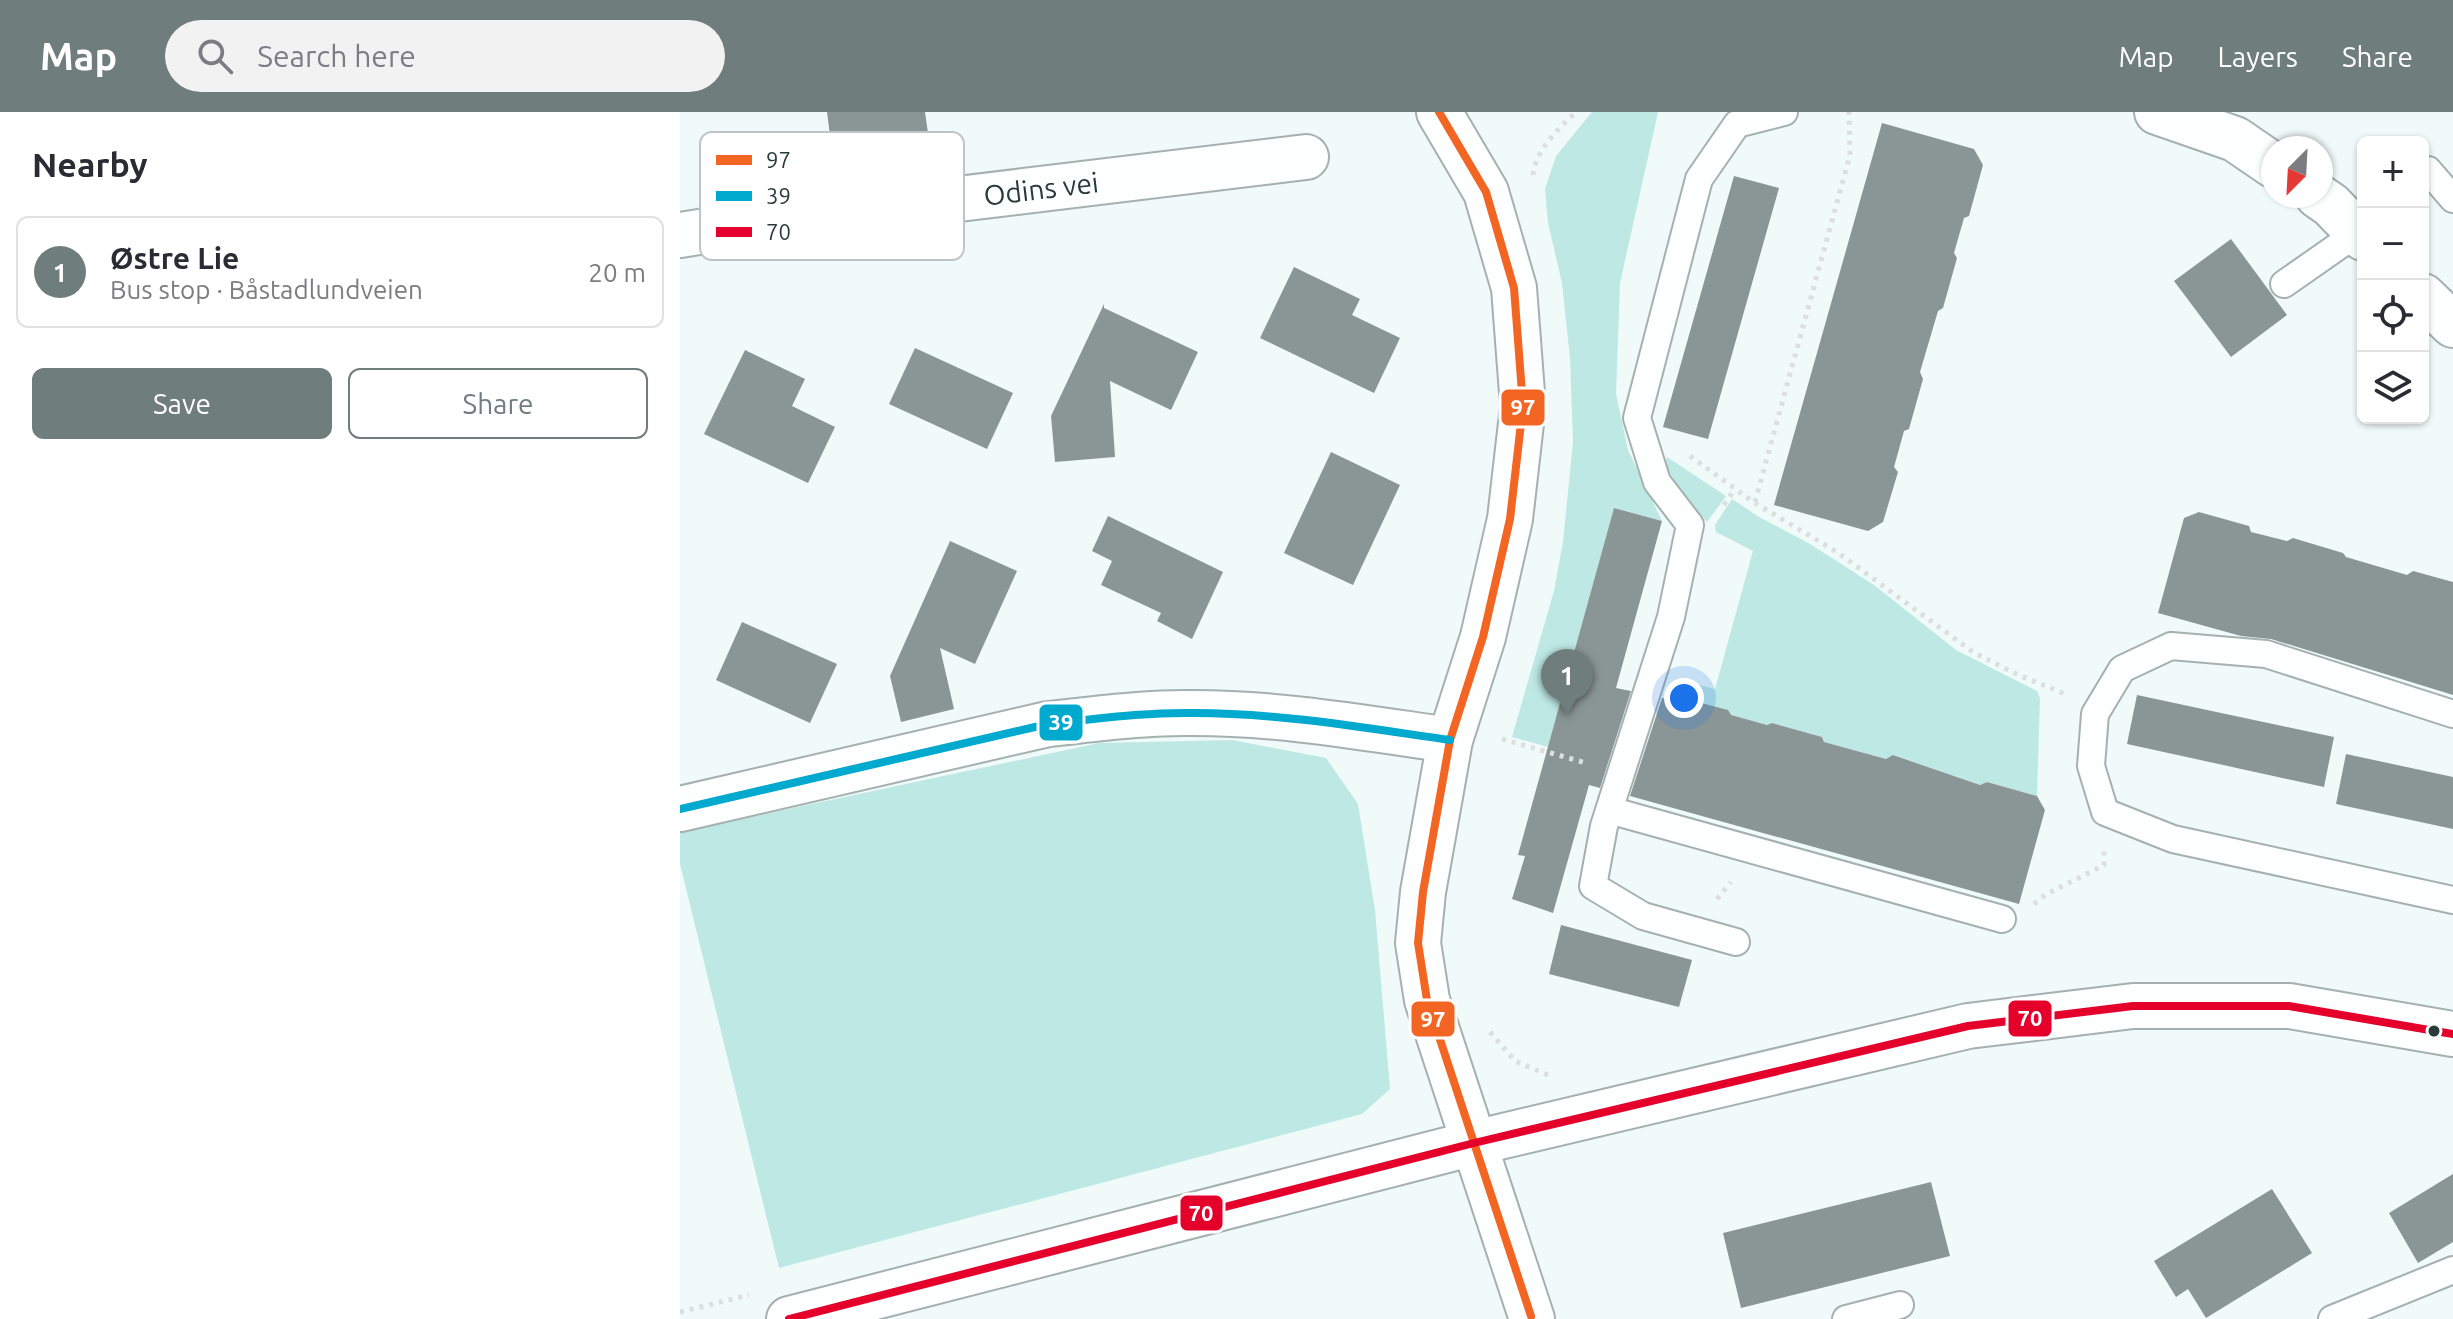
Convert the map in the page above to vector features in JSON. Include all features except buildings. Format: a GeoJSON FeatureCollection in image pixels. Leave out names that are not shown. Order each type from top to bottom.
{"type":"FeatureCollection","features":[{"type":"Feature","properties":{"kind":"street"},"geometry":{"type":"LineString","coordinates":[[2157,112],[2235,139],[2261,157]]}},
{"type":"Feature","properties":{"kind":"street"},"geometry":{"type":"LineString","coordinates":[[1442,113],[1486,192],[1514,288],[1523,406],[1510,519],[1483,637],[1450,740],[1423,892],[1418,943],[1427,1000],[1532,1319]]}},
{"type":"Feature","properties":{"kind":"street","name":"Odins vei"},"geometry":{"type":"LineString","coordinates":[[964,198],[1306,157]]}},
{"type":"Feature","properties":{"kind":"street"},"geometry":{"type":"LineString","coordinates":[[2333,207],[2357,232]]}},
{"type":"Feature","properties":{"kind":"street","name":"Odins vei"},"geometry":{"type":"LineString","coordinates":[[680,235],[700,232]]}},
{"type":"Feature","properties":{"kind":"street"},"geometry":{"type":"LineString","coordinates":[[2429,302],[2453,325]]}},
{"type":"Feature","properties":{"kind":"street"},"geometry":{"type":"LineString","coordinates":[[680,809],[1048,724],[1094,719],[1193,712],[1280,717],[1450,740]]}},
{"type":"Feature","properties":{"kind":"street"},"geometry":{"type":"LineString","coordinates":[[789,1319],[1474,1143],[1968,1026],[2133,1006],[2289,1006],[2453,1034]]}},
{"type":"Feature","properties":{"kind":"lane"},"geometry":{"type":"LineString","coordinates":[[1736,942],[1643,916],[1593,886],[1609,810],[1671,617],[1690,525],[1657,482],[1637,418],[1699,179],[1737,124],[1784,112]]}},
{"type":"Feature","properties":{"kind":"lane"},"geometry":{"type":"LineString","coordinates":[[2429,171],[2453,199]]}},
{"type":"Feature","properties":{"kind":"lane"},"geometry":{"type":"LineString","coordinates":[[2284,284],[2357,237]]}},
{"type":"Feature","properties":{"kind":"lane"},"geometry":{"type":"LineString","coordinates":[[2453,714],[2266,654],[2171,646],[2122,669],[2095,714],[2091,766],[2105,812],[2173,839],[2453,900]]}},
{"type":"Feature","properties":{"kind":"lane"},"geometry":{"type":"LineString","coordinates":[[1609,810],[2002,919]]}},
{"type":"Feature","properties":{"kind":"lane"},"geometry":{"type":"LineString","coordinates":[[2332,1319],[2453,1270]]}},
{"type":"Feature","properties":{"kind":"lane"},"geometry":{"type":"LineString","coordinates":[[1846,1319],[1900,1305]]}},
{"type":"Feature","properties":{"kind":"path"},"geometry":{"type":"LineString","coordinates":[[1755,503],[1850,155],[1849,112]]}},
{"type":"Feature","properties":{"kind":"path"},"geometry":{"type":"LineString","coordinates":[[1637,418],[1755,503],[1837,552],[1973,652],[2014,673],[2099,708]]}},
{"type":"Feature","properties":{"kind":"path"},"geometry":{"type":"LineString","coordinates":[[1728,499],[1735,489]]}},
{"type":"Feature","properties":{"kind":"path"},"geometry":{"type":"LineString","coordinates":[[1502,739],[1621,773]]}},
{"type":"Feature","properties":{"kind":"path"},"geometry":{"type":"LineString","coordinates":[[2002,919],[2022,914],[2045,895],[2104,865],[2105,812]]}},
{"type":"Feature","properties":{"kind":"path"},"geometry":{"type":"LineString","coordinates":[[1705,933],[1712,904],[1759,851]]}},
{"type":"Feature","properties":{"kind":"shaded area"},"geometry":{"type":"Polygon","coordinates":[[[1592,112],[1658,112],[1620,283],[1616,394],[1628,450],[1662,521],[1614,508],[1548,747],[1512,737],[1554,591],[1563,542],[1573,442],[1570,358],[1562,283],[1548,223],[1545,189],[1556,156],[1592,112]]]}},
{"type":"Feature","properties":{"kind":"shaded area"},"geometry":{"type":"Polygon","coordinates":[[[1667,457],[1726,496],[1707,522],[1689,503],[1664,464],[1667,457]]]}},
{"type":"Feature","properties":{"kind":"shaded area"},"geometry":{"type":"Polygon","coordinates":[[[1732,499],[1874,585],[1956,650],[2037,691],[2040,698],[2037,796],[1987,782],[1980,785],[1894,755],[1886,759],[1824,742],[1822,737],[1772,723],[1767,725],[1672,700],[1678,680],[1715,689],[1753,551],[1716,532],[1715,525],[1732,499]]]}},
{"type":"Feature","properties":{"kind":"shaded area"},"geometry":{"type":"Polygon","coordinates":[[[1232,740],[1326,758],[1358,804],[1375,910],[1390,1089],[1362,1114],[779,1268],[680,864],[680,832],[1099,743],[1232,740]]]}},
{"type":"Feature","properties":{"kind":"transit line","name":"97"},"geometry":{"type":"LineString","coordinates":[[1439,112],[1486,192],[1514,288],[1523,406],[1510,519],[1483,637],[1450,740],[1423,892],[1418,943],[1427,1000],[1531,1316]]}},
{"type":"Feature","properties":{"kind":"transit line","name":"39"},"geometry":{"type":"LineString","coordinates":[[680,809],[1048,724],[1121,716],[1176,713],[1258,716],[1450,740]]}},
{"type":"Feature","properties":{"kind":"transit line","name":"70"},"geometry":{"type":"LineString","coordinates":[[789,1319],[1474,1143],[1968,1026],[2133,1006],[2289,1006],[2453,1034]]}},
{"type":"Feature","properties":{"kind":"place","name":"Østre Lie"},"geometry":{"type":"Point","coordinates":[1567,715]}}]}
